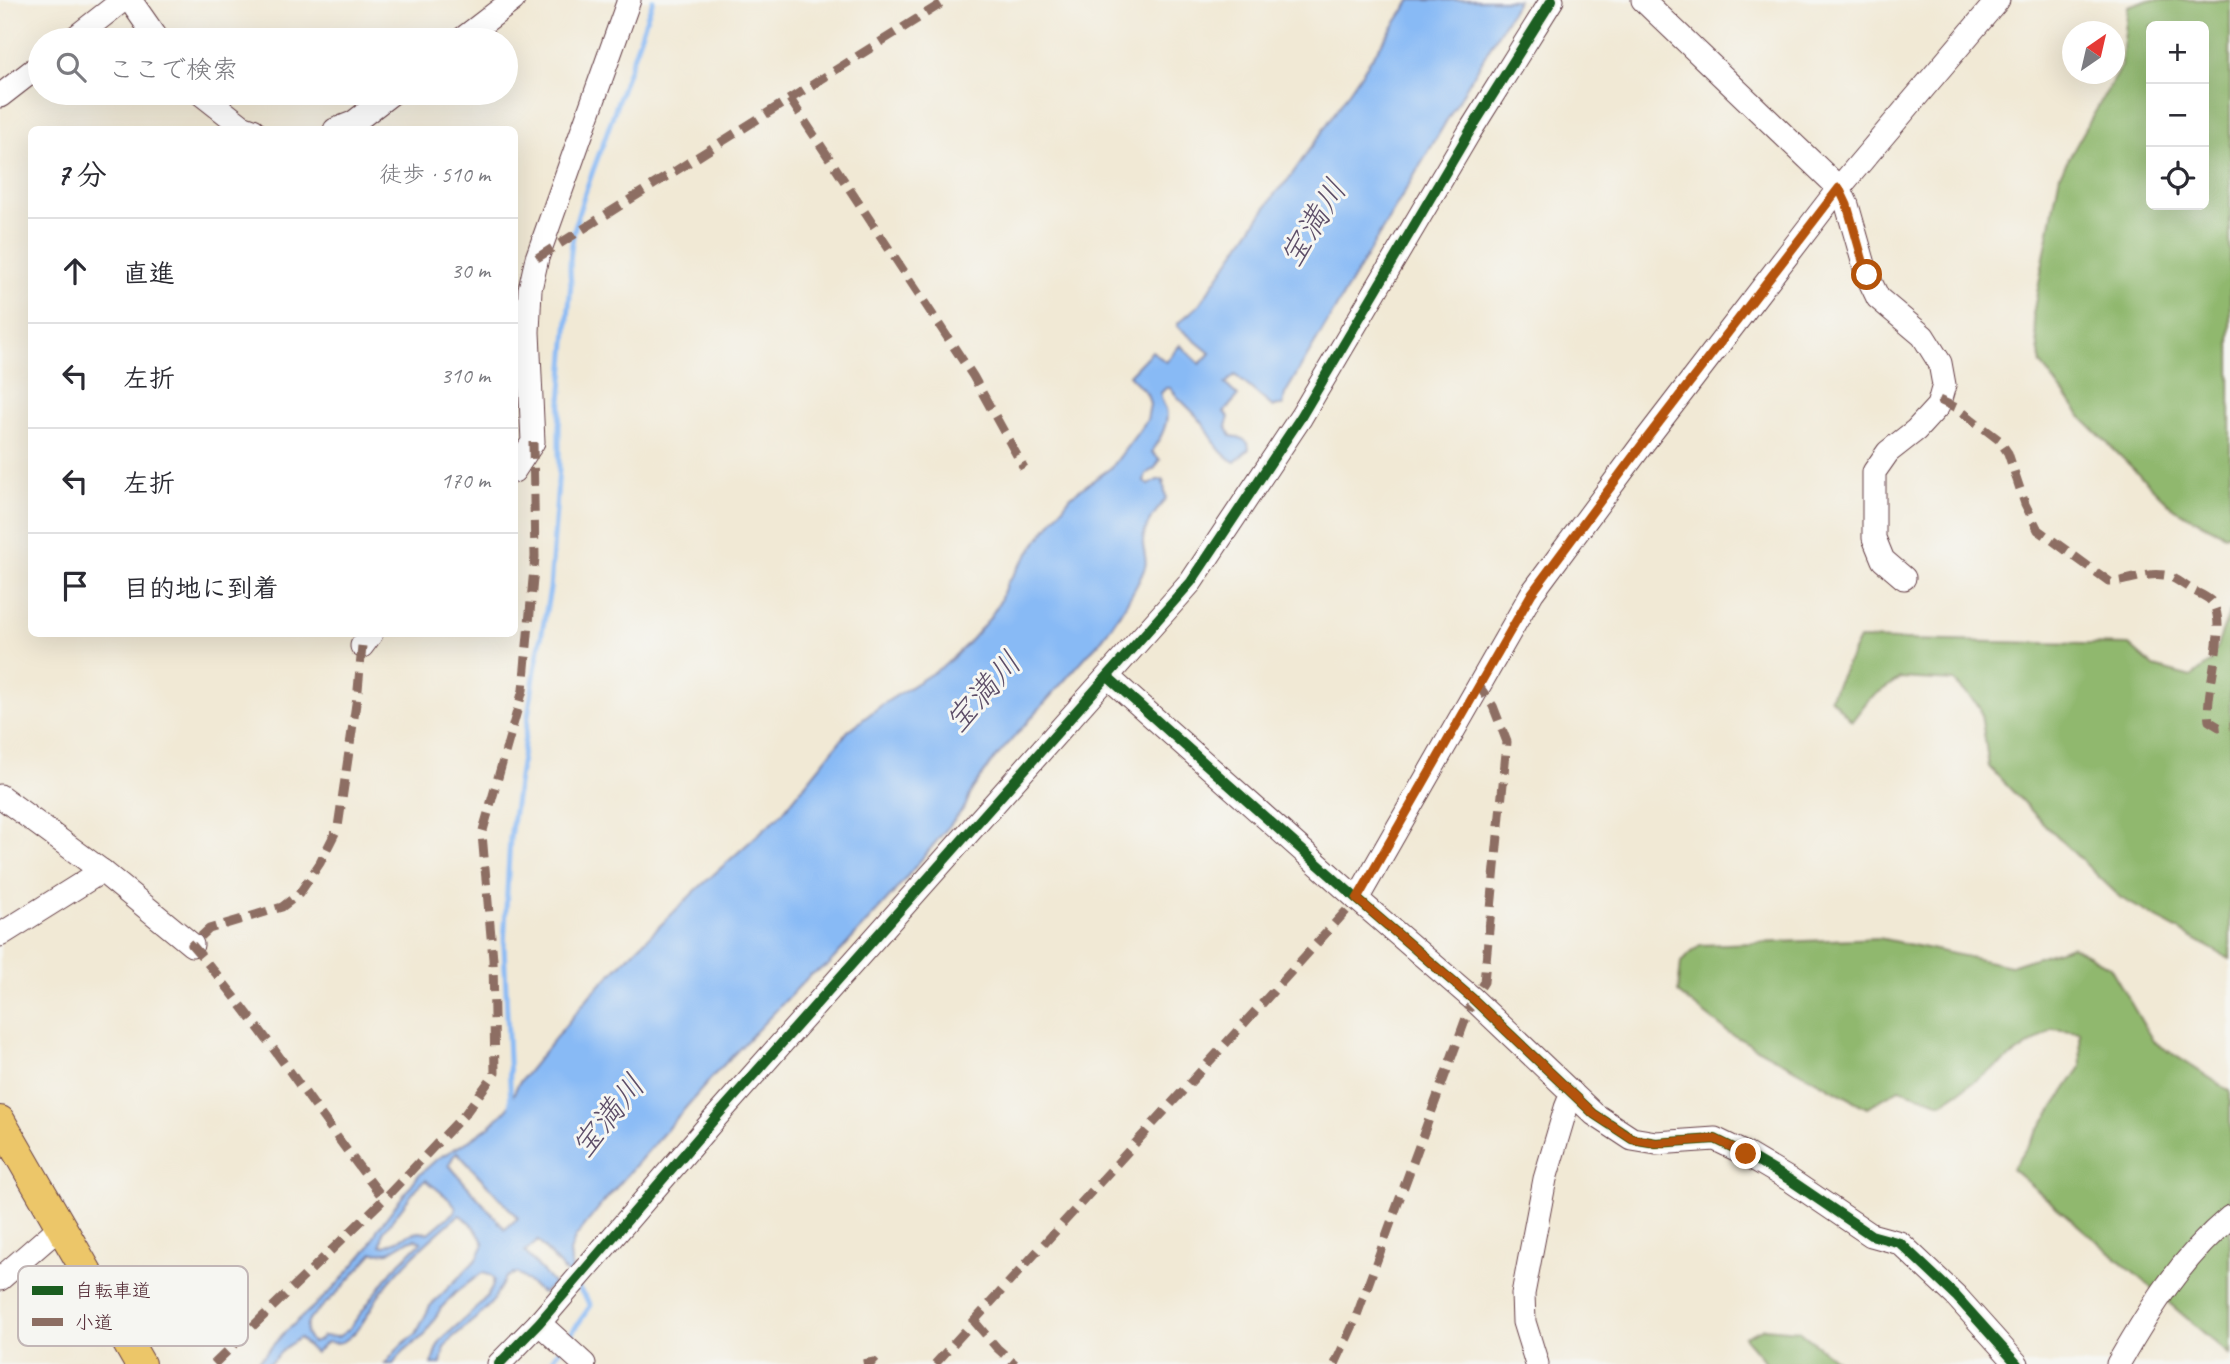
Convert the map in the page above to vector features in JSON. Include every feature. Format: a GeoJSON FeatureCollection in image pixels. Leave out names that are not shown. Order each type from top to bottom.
{"type":"FeatureCollection","features":[{"type":"Feature","properties":{"kind":"main road"},"geometry":{"type":"LineString","coordinates":[[0,1121],[84,1266]]}},
{"type":"Feature","properties":{"kind":"main road"},"geometry":{"type":"LineString","coordinates":[[130,1346],[140,1364]]}},
{"type":"Feature","properties":{"kind":"street"},"geometry":{"type":"LineString","coordinates":[[87,28],[123,0]]}},
{"type":"Feature","properties":{"kind":"street"},"geometry":{"type":"LineString","coordinates":[[130,0],[150,28]]}},
{"type":"Feature","properties":{"kind":"street"},"geometry":{"type":"LineString","coordinates":[[477,28],[513,0]]}},
{"type":"Feature","properties":{"kind":"street"},"geometry":{"type":"LineString","coordinates":[[518,465],[533,442],[528,332],[530,289],[537,258],[629,0]]}},
{"type":"Feature","properties":{"kind":"street"},"geometry":{"type":"LineString","coordinates":[[499,1364],[539,1323],[717,1116],[1191,582],[1301,417],[1470,131],[1552,0]]}},
{"type":"Feature","properties":{"kind":"street"},"geometry":{"type":"LineString","coordinates":[[1643,0],[1839,188],[1847,205],[1867,275],[1878,298],[1923,336],[1940,363],[1944,385],[1938,406],[1916,430],[1888,452],[1874,472],[1874,538],[1883,561],[1904,578]]}},
{"type":"Feature","properties":{"kind":"street"},"geometry":{"type":"LineString","coordinates":[[1357,899],[1532,593],[1839,188],[1997,0]]}},
{"type":"Feature","properties":{"kind":"street"},"geometry":{"type":"LineString","coordinates":[[0,96],[28,74]]}},
{"type":"Feature","properties":{"kind":"street"},"geometry":{"type":"LineString","coordinates":[[215,105],[242,126]]}},
{"type":"Feature","properties":{"kind":"street"},"geometry":{"type":"LineString","coordinates":[[344,126],[376,105]]}},
{"type":"Feature","properties":{"kind":"street"},"geometry":{"type":"LineString","coordinates":[[1108,677],[1473,999],[1594,1114],[1632,1139],[1656,1143],[1715,1139],[1779,1174],[1871,1235],[1900,1243],[1955,1296],[2017,1364]]}},
{"type":"Feature","properties":{"kind":"street"},"geometry":{"type":"LineString","coordinates":[[0,796],[102,871],[192,945]]}},
{"type":"Feature","properties":{"kind":"street"},"geometry":{"type":"LineString","coordinates":[[0,935],[102,871]]}},
{"type":"Feature","properties":{"kind":"street"},"geometry":{"type":"LineString","coordinates":[[1537,1364],[1524,1322],[1522,1294],[1545,1179],[1572,1093]]}},
{"type":"Feature","properties":{"kind":"street"},"geometry":{"type":"LineString","coordinates":[[2118,1364],[2173,1275],[2230,1217]]}},
{"type":"Feature","properties":{"kind":"street"},"geometry":{"type":"LineString","coordinates":[[0,1279],[61,1226]]}},
{"type":"Feature","properties":{"kind":"street"},"geometry":{"type":"LineString","coordinates":[[539,1323],[584,1364]]}},
{"type":"Feature","properties":{"kind":"green space"},"geometry":{"type":"Polygon","coordinates":[[[2146,0],[2230,0],[2230,533],[2225,535],[2174,509],[2084,420],[2041,364],[2033,314],[2060,174],[2111,84],[2125,84],[2128,6],[2146,0]]]}},
{"type":"Feature","properties":{"kind":"green space"},"geometry":{"type":"Polygon","coordinates":[[[2230,611],[2230,959],[2121,898],[2048,828],[1989,767],[1980,707],[1954,681],[1900,678],[1869,699],[1852,721],[1830,698],[1859,639],[2129,645],[2154,667],[2191,677],[2211,662],[2230,611]]]}},
{"type":"Feature","properties":{"kind":"green space"},"geometry":{"type":"Polygon","coordinates":[[[1879,938],[2010,966],[2072,946],[2110,967],[2153,1041],[2230,1091],[2230,1355],[2012,1169],[2081,1067],[2080,1032],[2053,1029],[1942,1103],[1899,1089],[1867,1108],[1729,1033],[1678,993],[1681,962],[1700,945],[1879,938]]]}},
{"type":"Feature","properties":{"kind":"green space"},"geometry":{"type":"Polygon","coordinates":[[[1764,1328],[1799,1331],[1841,1364],[1767,1364],[1744,1337],[1764,1328]]]}},
{"type":"Feature","properties":{"kind":"water","name":"宝満川"},"geometry":{"type":"Polygon","coordinates":[[[1411,0],[1518,0],[1285,394],[1283,406],[1273,407],[1235,375],[1225,384],[1238,396],[1224,412],[1229,417],[1226,426],[1231,436],[1248,443],[1249,449],[1235,462],[1219,449],[1200,420],[1170,388],[1161,393],[1167,414],[1163,431],[1152,452],[1160,460],[1155,468],[1146,474],[1144,482],[1149,485],[1163,480],[1166,498],[1144,535],[1146,564],[1141,576],[1112,625],[991,763],[972,790],[965,807],[890,897],[828,965],[810,975],[714,1075],[602,1204],[575,1238],[570,1252],[572,1270],[567,1274],[538,1241],[525,1252],[554,1284],[542,1293],[517,1273],[506,1277],[493,1301],[444,1348],[441,1364],[432,1364],[442,1339],[488,1294],[493,1284],[492,1277],[482,1273],[455,1293],[441,1308],[425,1335],[405,1350],[393,1364],[385,1364],[401,1345],[416,1334],[430,1306],[477,1259],[484,1244],[471,1224],[459,1215],[399,1270],[358,1329],[347,1339],[335,1343],[327,1342],[315,1353],[299,1338],[269,1364],[256,1364],[283,1334],[334,1288],[370,1246],[377,1230],[418,1176],[438,1158],[490,1126],[507,1109],[518,1084],[591,994],[693,893],[783,812],[848,731],[883,704],[945,665],[989,619],[1007,583],[1071,496],[1112,467],[1147,420],[1150,404],[1147,394],[1129,375],[1152,351],[1166,362],[1180,345],[1200,364],[1210,353],[1177,326],[1178,323],[1198,306],[1277,191],[1317,139],[1411,0]],[[457,1152],[449,1165],[505,1229],[518,1218],[457,1152]],[[426,1180],[383,1232],[381,1245],[385,1246],[417,1232],[429,1233],[454,1212],[456,1208],[448,1198],[426,1180]],[[415,1239],[389,1252],[373,1253],[310,1318],[306,1333],[312,1343],[323,1336],[338,1337],[349,1329],[392,1271],[421,1242],[415,1239]]]}},
{"type":"Feature","properties":{"kind":"waterway"},"geometry":{"type":"LineString","coordinates":[[511,1106],[504,944],[510,838],[550,589],[572,246],[586,191],[653,0]]}},
{"type":"Feature","properties":{"kind":"waterway"},"geometry":{"type":"LineString","coordinates":[[566,1341],[591,1305],[577,1286]]}},
{"type":"Feature","properties":{"kind":"waterway"},"geometry":{"type":"LineString","coordinates":[[550,1364],[560,1349]]}},
{"type":"Feature","properties":{"kind":"marked path"},"geometry":{"type":"LineString","coordinates":[[537,258],[947,0]]}},
{"type":"Feature","properties":{"kind":"marked path"},"geometry":{"type":"LineString","coordinates":[[790,99],[973,376],[1024,468]]}},
{"type":"Feature","properties":{"kind":"marked path"},"geometry":{"type":"LineString","coordinates":[[1939,400],[1957,408],[1999,440],[2008,453],[2025,504],[2038,530],[2110,582],[2164,575],[2211,601],[2218,625],[2208,708],[2209,721],[2219,727],[2230,726]]}},
{"type":"Feature","properties":{"kind":"marked path"},"geometry":{"type":"LineString","coordinates":[[248,1331],[384,1199],[465,1114],[495,1073],[493,959],[482,834],[523,690],[535,557],[533,442]]}},
{"type":"Feature","properties":{"kind":"marked path"},"geometry":{"type":"LineString","coordinates":[[362,646],[338,827],[320,863],[299,894],[282,907],[209,929],[192,945],[218,975],[384,1199]]}},
{"type":"Feature","properties":{"kind":"marked path"},"geometry":{"type":"LineString","coordinates":[[1335,1364],[1354,1323],[1473,999],[1484,982],[1507,742],[1493,706],[1479,686]]}},
{"type":"Feature","properties":{"kind":"marked path"},"geometry":{"type":"LineString","coordinates":[[935,1364],[1357,899]]}},
{"type":"Feature","properties":{"kind":"marked path"},"geometry":{"type":"LineString","coordinates":[[974,1321],[1015,1364]]}},
{"type":"Feature","properties":{"kind":"marked path"},"geometry":{"type":"LineString","coordinates":[[214,1364],[233,1346]]}},
{"type":"Feature","properties":{"kind":"marked path"},"geometry":{"type":"LineString","coordinates":[[863,1364],[876,1364]]}},
{"type":"Feature","properties":{"kind":"cycle path"},"geometry":{"type":"LineString","coordinates":[[499,1364],[539,1323],[717,1116],[1191,582],[1301,417],[1470,131],[1552,0]]}},
{"type":"Feature","properties":{"kind":"cycle path"},"geometry":{"type":"LineString","coordinates":[[1108,677],[1473,999],[1594,1114],[1632,1139],[1656,1143],[1715,1139],[1790,1180],[1871,1235],[1900,1243],[1956,1296],[2017,1364]]}},
{"type":"Feature","properties":{"kind":"route"},"geometry":{"type":"LineString","coordinates":[[1746,1154],[1715,1139],[1656,1143],[1632,1139],[1594,1114],[1473,999],[1357,899],[1532,593],[1839,188],[1847,205],[1867,275]]}}]}
